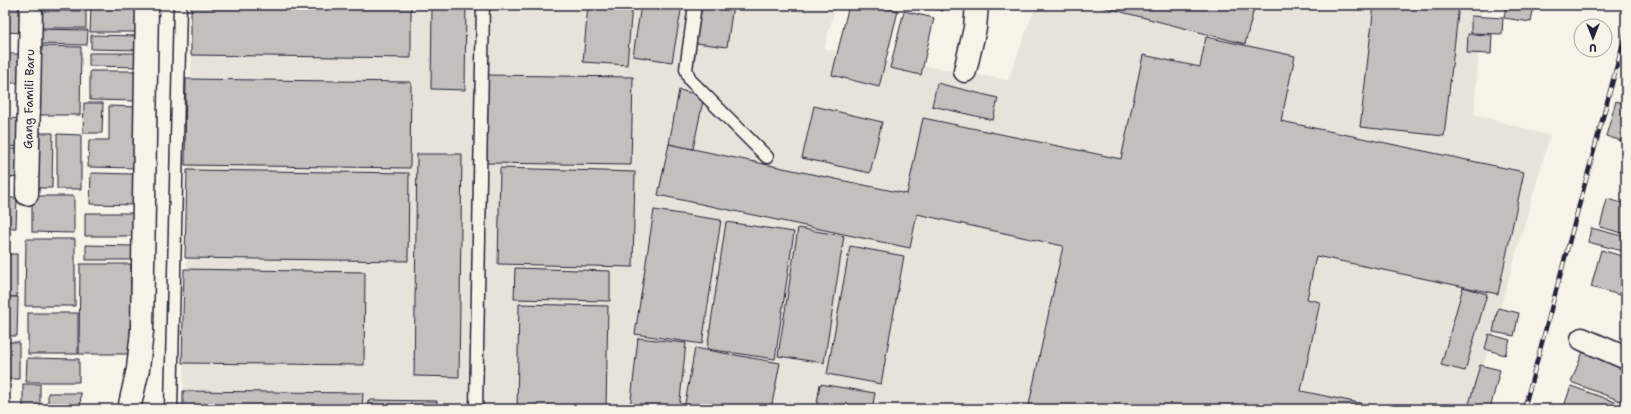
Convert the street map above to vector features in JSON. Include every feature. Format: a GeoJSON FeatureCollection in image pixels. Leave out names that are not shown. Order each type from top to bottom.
{"type":"FeatureCollection","features":[{"type":"Feature","properties":{"kind":"street","name":"Gang Famili Baru"},"geometry":{"type":"LineString","coordinates":[[27,194],[31,5]]}},
{"type":"Feature","properties":{"kind":"street"},"geometry":{"type":"LineString","coordinates":[[129,409],[138,369],[142,331],[147,5]]}},
{"type":"Feature","properties":{"kind":"street"},"geometry":{"type":"LineString","coordinates":[[965,71],[975,28],[977,5]]}},
{"type":"Feature","properties":{"kind":"street"},"geometry":{"type":"LineString","coordinates":[[1582,339],[1626,358]]}},
{"type":"Feature","properties":{"kind":"lane"},"geometry":{"type":"LineString","coordinates":[[171,409],[180,5]]}},
{"type":"Feature","properties":{"kind":"lane"},"geometry":{"type":"LineString","coordinates":[[476,409],[483,5]]}},
{"type":"Feature","properties":{"kind":"lane"},"geometry":{"type":"LineString","coordinates":[[695,5],[686,69],[690,80],[767,157]]}},
{"type":"Feature","properties":{"kind":"shaded area"},"geometry":{"type":"Polygon","coordinates":[[[193,5],[836,5],[824,49],[1008,80],[1036,5],[1482,5],[1474,114],[1550,136],[1471,409],[183,409],[193,5]]]}},
{"type":"Feature","properties":{"kind":"building"},"geometry":{"type":"Polygon","coordinates":[[[37,5],[85,5],[85,8],[37,8],[37,5]]]}},
{"type":"Feature","properties":{"kind":"building"},"geometry":{"type":"Polygon","coordinates":[[[91,5],[142,5],[142,32],[90,32],[91,5]]]}},
{"type":"Feature","properties":{"kind":"building"},"geometry":{"type":"Polygon","coordinates":[[[191,5],[411,5],[411,58],[191,55],[191,5]]]}},
{"type":"Feature","properties":{"kind":"building"},"geometry":{"type":"Polygon","coordinates":[[[432,5],[466,5],[465,90],[431,89],[432,5]]]}},
{"type":"Feature","properties":{"kind":"building"},"geometry":{"type":"Polygon","coordinates":[[[588,5],[632,5],[627,65],[583,62],[588,5]]]}},
{"type":"Feature","properties":{"kind":"building"},"geometry":{"type":"Polygon","coordinates":[[[641,5],[682,5],[672,62],[633,56],[641,5]]]}},
{"type":"Feature","properties":{"kind":"building"},"geometry":{"type":"Polygon","coordinates":[[[702,5],[733,5],[727,47],[696,43],[702,5]]]}},
{"type":"Feature","properties":{"kind":"building"},"geometry":{"type":"Polygon","coordinates":[[[849,5],[874,5],[898,11],[879,87],[832,75],[849,5]]]}},
{"type":"Feature","properties":{"kind":"building"},"geometry":{"type":"Polygon","coordinates":[[[922,5],[945,5],[943,11],[922,5]]]}},
{"type":"Feature","properties":{"kind":"building"},"geometry":{"type":"Polygon","coordinates":[[[1095,5],[1255,5],[1245,44],[1095,5]]]}},
{"type":"Feature","properties":{"kind":"building"},"geometry":{"type":"Polygon","coordinates":[[[1374,5],[1459,5],[1444,136],[1360,127],[1374,5]]]}},
{"type":"Feature","properties":{"kind":"building"},"geometry":{"type":"Polygon","coordinates":[[[1506,5],[1534,5],[1531,22],[1504,18],[1506,5]]]}},
{"type":"Feature","properties":{"kind":"building"},"geometry":{"type":"Polygon","coordinates":[[[5,6],[24,7],[23,33],[5,32],[5,6]]]}},
{"type":"Feature","properties":{"kind":"building"},"geometry":{"type":"Polygon","coordinates":[[[36,11],[86,11],[86,28],[36,28],[36,11]]]}},
{"type":"Feature","properties":{"kind":"building"},"geometry":{"type":"Polygon","coordinates":[[[904,11],[934,18],[921,75],[890,68],[904,11]]]}},
{"type":"Feature","properties":{"kind":"building"},"geometry":{"type":"Polygon","coordinates":[[[1471,16],[1503,18],[1502,34],[1471,33],[1471,16]]]}},
{"type":"Feature","properties":{"kind":"building"},"geometry":{"type":"Polygon","coordinates":[[[36,29],[88,30],[87,45],[36,44],[36,29]]]}},
{"type":"Feature","properties":{"kind":"building"},"geometry":{"type":"Polygon","coordinates":[[[1468,34],[1492,35],[1491,54],[1467,53],[1468,34]]]}},
{"type":"Feature","properties":{"kind":"building"},"geometry":{"type":"Polygon","coordinates":[[[91,35],[142,36],[141,50],[91,49],[91,35]]]}},
{"type":"Feature","properties":{"kind":"building"},"geometry":{"type":"Polygon","coordinates":[[[1206,37],[1295,56],[1281,121],[1524,172],[1498,294],[1316,256],[1307,299],[1320,302],[1301,391],[1379,407],[1378,409],[1028,409],[1063,246],[917,214],[910,248],[658,195],[669,144],[907,194],[923,118],[1121,159],[1143,55],[1200,67],[1206,37]]]}},
{"type":"Feature","properties":{"kind":"building"},"geometry":{"type":"Polygon","coordinates":[[[35,46],[81,47],[80,115],[34,115],[35,46]]]}},
{"type":"Feature","properties":{"kind":"building"},"geometry":{"type":"Polygon","coordinates":[[[89,53],[141,53],[141,67],[89,66],[89,53]]]}},
{"type":"Feature","properties":{"kind":"building"},"geometry":{"type":"Polygon","coordinates":[[[5,54],[24,54],[23,83],[5,83],[5,54]]]}},
{"type":"Feature","properties":{"kind":"building"},"geometry":{"type":"Polygon","coordinates":[[[90,71],[141,71],[140,101],[90,100],[90,71]]]}},
{"type":"Feature","properties":{"kind":"building"},"geometry":{"type":"Polygon","coordinates":[[[487,75],[633,77],[631,165],[485,163],[487,75]]]}},
{"type":"Feature","properties":{"kind":"building"},"geometry":{"type":"Polygon","coordinates":[[[186,79],[411,82],[410,168],[185,165],[186,79]]]}},
{"type":"Feature","properties":{"kind":"building"},"geometry":{"type":"Polygon","coordinates":[[[937,83],[998,98],[993,120],[932,106],[937,83]]]}},
{"type":"Feature","properties":{"kind":"building"},"geometry":{"type":"Polygon","coordinates":[[[679,90],[704,96],[693,149],[669,144],[679,90]]]}},
{"type":"Feature","properties":{"kind":"building"},"geometry":{"type":"Polygon","coordinates":[[[1616,101],[1626,104],[1625,142],[1606,136],[1616,101]]]}},
{"type":"Feature","properties":{"kind":"building"},"geometry":{"type":"Polygon","coordinates":[[[84,103],[103,103],[102,133],[83,133],[84,103]]]}},
{"type":"Feature","properties":{"kind":"building"},"geometry":{"type":"Polygon","coordinates":[[[109,106],[137,107],[137,168],[88,167],[89,140],[109,140],[109,106]]]}},
{"type":"Feature","properties":{"kind":"building"},"geometry":{"type":"Polygon","coordinates":[[[814,106],[882,122],[870,173],[802,158],[814,106]]]}},
{"type":"Feature","properties":{"kind":"building"},"geometry":{"type":"Polygon","coordinates":[[[5,118],[26,119],[25,147],[5,146],[5,118]]]}},
{"type":"Feature","properties":{"kind":"building"},"geometry":{"type":"Polygon","coordinates":[[[32,133],[53,133],[52,188],[31,188],[32,133]]]}},
{"type":"Feature","properties":{"kind":"building"},"geometry":{"type":"Polygon","coordinates":[[[57,134],[81,135],[81,189],[57,189],[57,134]]]}},
{"type":"Feature","properties":{"kind":"building"},"geometry":{"type":"Polygon","coordinates":[[[5,149],[25,149],[24,178],[5,177],[5,149]]]}},
{"type":"Feature","properties":{"kind":"building"},"geometry":{"type":"Polygon","coordinates":[[[417,154],[462,154],[459,377],[414,376],[417,154]]]}},
{"type":"Feature","properties":{"kind":"building"},"geometry":{"type":"Polygon","coordinates":[[[1625,154],[1626,155],[1626,173],[1620,171],[1625,154]]]}},
{"type":"Feature","properties":{"kind":"building"},"geometry":{"type":"Polygon","coordinates":[[[500,168],[635,172],[633,267],[498,264],[500,168]]]}},
{"type":"Feature","properties":{"kind":"building"},"geometry":{"type":"Polygon","coordinates":[[[187,170],[409,173],[408,261],[185,258],[187,170]]]}},
{"type":"Feature","properties":{"kind":"building"},"geometry":{"type":"Polygon","coordinates":[[[91,173],[135,174],[135,205],[90,204],[91,173]]]}},
{"type":"Feature","properties":{"kind":"building"},"geometry":{"type":"Polygon","coordinates":[[[32,196],[74,196],[74,233],[32,232],[32,196]]]}},
{"type":"Feature","properties":{"kind":"building"},"geometry":{"type":"Polygon","coordinates":[[[5,198],[17,198],[16,228],[5,228],[5,198]]]}},
{"type":"Feature","properties":{"kind":"building"},"geometry":{"type":"Polygon","coordinates":[[[1607,199],[1626,204],[1626,234],[1600,227],[1607,199]]]}},
{"type":"Feature","properties":{"kind":"building"},"geometry":{"type":"Polygon","coordinates":[[[654,210],[721,220],[702,344],[635,334],[654,210]]]}},
{"type":"Feature","properties":{"kind":"building"},"geometry":{"type":"Polygon","coordinates":[[[85,213],[135,213],[134,236],[85,236],[85,213]]]}},
{"type":"Feature","properties":{"kind":"building"},"geometry":{"type":"Polygon","coordinates":[[[726,222],[794,232],[775,359],[707,349],[726,222]]]}},
{"type":"Feature","properties":{"kind":"building"},"geometry":{"type":"Polygon","coordinates":[[[798,228],[844,236],[824,363],[778,356],[798,228]]]}},
{"type":"Feature","properties":{"kind":"building"},"geometry":{"type":"Polygon","coordinates":[[[1591,228],[1626,237],[1626,252],[1588,242],[1591,228]]]}},
{"type":"Feature","properties":{"kind":"building"},"geometry":{"type":"Polygon","coordinates":[[[26,239],[75,239],[75,306],[25,306],[26,239]]]}},
{"type":"Feature","properties":{"kind":"building"},"geometry":{"type":"Polygon","coordinates":[[[86,245],[135,246],[135,260],[86,260],[86,245]]]}},
{"type":"Feature","properties":{"kind":"building"},"geometry":{"type":"Polygon","coordinates":[[[850,246],[904,256],[881,384],[827,374],[850,246]]]}},
{"type":"Feature","properties":{"kind":"building"},"geometry":{"type":"Polygon","coordinates":[[[1601,250],[1626,257],[1626,273],[1620,295],[1591,287],[1601,250]]]}},
{"type":"Feature","properties":{"kind":"building"},"geometry":{"type":"Polygon","coordinates":[[[5,254],[17,254],[17,297],[5,297],[5,254]]]}},
{"type":"Feature","properties":{"kind":"building"},"geometry":{"type":"Polygon","coordinates":[[[80,264],[131,264],[130,354],[79,354],[80,264]]]}},
{"type":"Feature","properties":{"kind":"building"},"geometry":{"type":"Polygon","coordinates":[[[515,268],[610,271],[610,301],[514,299],[515,268]]]}},
{"type":"Feature","properties":{"kind":"building"},"geometry":{"type":"Polygon","coordinates":[[[184,269],[365,272],[364,365],[182,363],[184,269]]]}},
{"type":"Feature","properties":{"kind":"building"},"geometry":{"type":"Polygon","coordinates":[[[1463,287],[1487,294],[1465,371],[1441,365],[1463,287]]]}},
{"type":"Feature","properties":{"kind":"building"},"geometry":{"type":"Polygon","coordinates":[[[5,297],[18,297],[17,336],[5,336],[5,297]]]}},
{"type":"Feature","properties":{"kind":"building"},"geometry":{"type":"Polygon","coordinates":[[[519,304],[608,306],[606,409],[517,409],[519,304]]]}},
{"type":"Feature","properties":{"kind":"building"},"geometry":{"type":"Polygon","coordinates":[[[1498,308],[1519,313],[1514,336],[1493,332],[1498,308]]]}},
{"type":"Feature","properties":{"kind":"building"},"geometry":{"type":"Polygon","coordinates":[[[28,313],[78,313],[78,354],[28,354],[28,313]]]}},
{"type":"Feature","properties":{"kind":"building"},"geometry":{"type":"Polygon","coordinates":[[[1489,334],[1510,340],[1505,355],[1485,349],[1489,334]]]}},
{"type":"Feature","properties":{"kind":"building"},"geometry":{"type":"Polygon","coordinates":[[[638,338],[686,343],[679,409],[630,409],[638,338]]]}},
{"type":"Feature","properties":{"kind":"building"},"geometry":{"type":"Polygon","coordinates":[[[5,342],[19,342],[19,379],[5,379],[5,342]]]}},
{"type":"Feature","properties":{"kind":"building"},"geometry":{"type":"Polygon","coordinates":[[[695,348],[780,363],[771,409],[684,409],[695,348]]]}},
{"type":"Feature","properties":{"kind":"building"},"geometry":{"type":"Polygon","coordinates":[[[1584,349],[1626,365],[1626,403],[1571,382],[1584,349]]]}},
{"type":"Feature","properties":{"kind":"building"},"geometry":{"type":"Polygon","coordinates":[[[27,358],[79,359],[79,382],[26,382],[27,358]]]}},
{"type":"Feature","properties":{"kind":"building"},"geometry":{"type":"Polygon","coordinates":[[[1480,365],[1500,370],[1490,409],[1469,404],[1480,365]]]}},
{"type":"Feature","properties":{"kind":"building"},"geometry":{"type":"Polygon","coordinates":[[[23,384],[40,384],[40,409],[23,409],[23,384]]]}},
{"type":"Feature","properties":{"kind":"building"},"geometry":{"type":"Polygon","coordinates":[[[820,384],[875,393],[872,409],[816,409],[820,384]]]}},
{"type":"Feature","properties":{"kind":"building"},"geometry":{"type":"Polygon","coordinates":[[[1571,386],[1626,406],[1626,409],[1563,409],[1571,386]]]}},
{"type":"Feature","properties":{"kind":"building"},"geometry":{"type":"Polygon","coordinates":[[[183,391],[363,393],[362,409],[183,409],[183,391]]]}},
{"type":"Feature","properties":{"kind":"building"},"geometry":{"type":"Polygon","coordinates":[[[48,393],[81,393],[80,409],[48,409],[48,393]]]}},
{"type":"Feature","properties":{"kind":"building"},"geometry":{"type":"Polygon","coordinates":[[[368,400],[437,401],[437,409],[368,409],[368,400]]]}},
{"type":"Feature","properties":{"kind":"railway"},"geometry":{"type":"LineString","coordinates":[[1524,409],[1626,32]]}}]}
